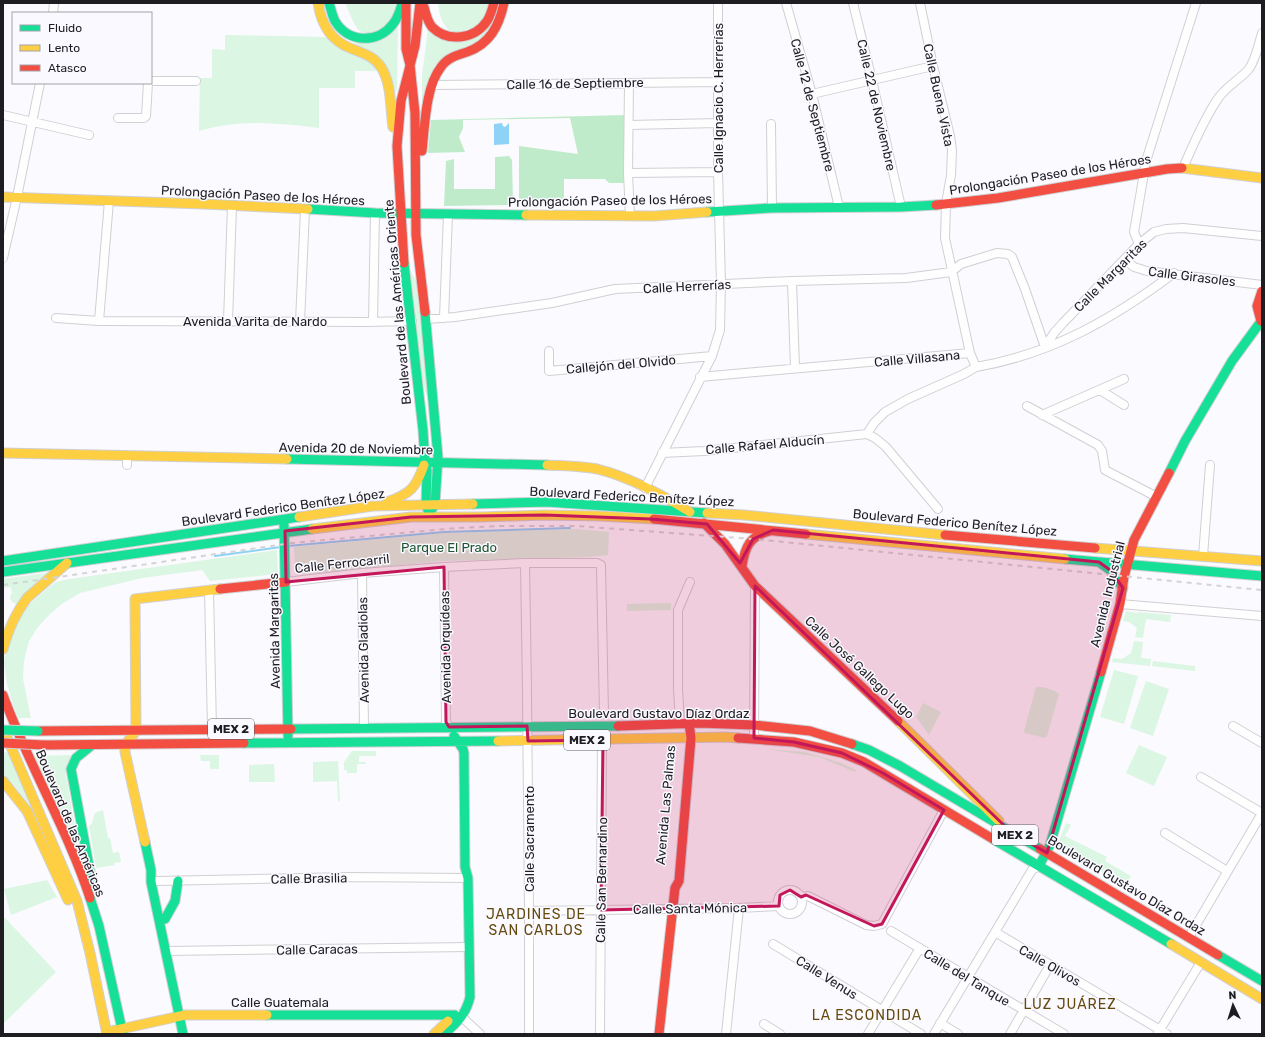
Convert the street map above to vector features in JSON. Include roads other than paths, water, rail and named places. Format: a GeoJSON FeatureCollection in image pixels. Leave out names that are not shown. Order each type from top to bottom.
{"type":"FeatureCollection","features":[{"type":"Feature","properties":{"kind":"main road"},"geometry":{"type":"LineString","coordinates":[[318,3],[319,11],[324,24],[331,35],[344,46],[368,54],[382,67],[387,80],[393,126],[398,146]]}},
{"type":"Feature","properties":{"kind":"main road"},"geometry":{"type":"LineString","coordinates":[[329,3],[336,23],[340,28],[351,35],[367,39],[382,34],[393,25],[400,15],[402,3]]}},
{"type":"Feature","properties":{"kind":"main road","name":"Boulevard de las Américas Oriente"},"geometry":{"type":"LineString","coordinates":[[406,3],[406,39],[415,119],[416,235],[426,320],[438,463],[430,507]]}},
{"type":"Feature","properties":{"kind":"main road","name":"Boulevard de las Américas Oriente"},"geometry":{"type":"LineString","coordinates":[[420,3],[417,37],[401,101],[398,146],[404,262],[412,321],[430,507]]}},
{"type":"Feature","properties":{"kind":"main road"},"geometry":{"type":"LineString","coordinates":[[424,3],[425,13],[431,27],[442,34],[455,38],[463,38],[481,28],[490,17],[494,3]]}},
{"type":"Feature","properties":{"kind":"main road"},"geometry":{"type":"LineString","coordinates":[[415,191],[418,181],[432,85],[435,75],[447,60],[454,55],[477,47],[492,36],[499,21],[504,3]]}},
{"type":"Feature","properties":{"kind":"main road","name":"Prolongación Paseo de los Héroes"},"geometry":{"type":"LineString","coordinates":[[3,197],[401,214],[630,216],[772,208],[901,207],[946,204],[998,198],[1167,169],[1182,168],[1262,178]]}},
{"type":"Feature","properties":{"kind":"main road"},"geometry":{"type":"LineString","coordinates":[[1261,321],[1257,306],[1262,291]]}},
{"type":"Feature","properties":{"kind":"main road","name":"Avenida Industrial"},"geometry":{"type":"LineString","coordinates":[[1039,866],[1047,853],[1087,720],[1120,604],[1130,551],[1134,540],[1189,434],[1232,361],[1261,321]]}},
{"type":"Feature","properties":{"kind":"main road","name":"Avenida 20 de Noviembre"},"geometry":{"type":"LineString","coordinates":[[3,453],[127,460],[516,464],[579,467],[608,473],[645,488],[677,504],[693,515]]}},
{"type":"Feature","properties":{"kind":"main road"},"geometry":{"type":"LineString","coordinates":[[373,506],[400,498],[414,488],[419,481],[425,463]]}},
{"type":"Feature","properties":{"kind":"main road","name":"Boulevard Federico Benítez López"},"geometry":{"type":"LineString","coordinates":[[3,561],[373,506],[430,507],[547,502],[615,506],[693,515],[744,515],[1130,551],[1262,561]]}},
{"type":"Feature","properties":{"kind":"main road"},"geometry":{"type":"LineString","coordinates":[[411,517],[430,507],[440,517]]}},
{"type":"Feature","properties":{"kind":"main road","name":"Boulevard Federico Benítez López"},"geometry":{"type":"LineString","coordinates":[[3,572],[284,532],[411,517],[545,515],[599,516],[707,524],[1127,565],[1262,576]]}},
{"type":"Feature","properties":{"kind":"main road","name":"Calle José Gallego Lugo"},"geometry":{"type":"LineString","coordinates":[[693,515],[707,524],[718,536],[742,566],[755,586],[876,700],[1011,832]]}},
{"type":"Feature","properties":{"kind":"main road","name":"Avenida Margaritas"},"geometry":{"type":"LineString","coordinates":[[284,519],[288,743]]}},
{"type":"Feature","properties":{"kind":"main road"},"geometry":{"type":"LineString","coordinates":[[742,566],[743,557],[753,539],[757,535],[774,530]]}},
{"type":"Feature","properties":{"kind":"main road"},"geometry":{"type":"LineString","coordinates":[[1099,562],[1110,570],[1123,588]]}},
{"type":"Feature","properties":{"kind":"main road"},"geometry":{"type":"LineString","coordinates":[[3,649],[14,617],[22,604],[67,563]]}},
{"type":"Feature","properties":{"kind":"main road","name":"Calle Ferrocarril"},"geometry":{"type":"LineString","coordinates":[[136,731],[135,599],[286,582]]}},
{"type":"Feature","properties":{"kind":"main road","name":"Boulevard de las Américas"},"geometry":{"type":"LineString","coordinates":[[3,695],[12,720],[80,872],[99,926],[123,1031]]}},
{"type":"Feature","properties":{"kind":"main road","name":"Boulevard Gustavo Díaz Ordaz"},"geometry":{"type":"LineString","coordinates":[[3,729],[38,731],[136,731],[684,724],[754,725],[810,731],[869,750],[900,766],[1262,981]]}},
{"type":"Feature","properties":{"kind":"main road","name":"Avenida Las Palmas"},"geometry":{"type":"LineString","coordinates":[[659,1034],[675,888],[672,881],[681,777],[687,739],[684,724]]}},
{"type":"Feature","properties":{"kind":"main road"},"geometry":{"type":"LineString","coordinates":[[444,1034],[457,1024],[459,1016],[463,998],[465,947],[464,753],[449,727]]}},
{"type":"Feature","properties":{"kind":"main road","name":"Boulevard de las Américas"},"geometry":{"type":"LineString","coordinates":[[3,729],[77,901],[107,1033]]}},
{"type":"Feature","properties":{"kind":"main road"},"geometry":{"type":"LineString","coordinates":[[136,731],[125,745],[125,752],[169,951],[182,1015],[183,1034]]}},
{"type":"Feature","properties":{"kind":"main road","name":"Boulevard Gustavo Díaz Ordaz"},"geometry":{"type":"LineString","coordinates":[[3,743],[44,745],[125,745],[687,739],[726,737],[794,742],[819,747],[842,753],[864,762],[1262,999]]}},
{"type":"Feature","properties":{"kind":"main road"},"geometry":{"type":"LineString","coordinates":[[92,745],[78,756],[73,762],[71,769],[99,926]]}},
{"type":"Feature","properties":{"kind":"main road"},"geometry":{"type":"LineString","coordinates":[[3,781],[27,811],[72,909],[90,953]]}},
{"type":"Feature","properties":{"kind":"main road"},"geometry":{"type":"LineString","coordinates":[[45,850],[78,842],[83,837]]}},
{"type":"Feature","properties":{"kind":"main road"},"geometry":{"type":"LineString","coordinates":[[165,919],[171,910],[177,895],[178,880]]}},
{"type":"Feature","properties":{"kind":"main road"},"geometry":{"type":"LineString","coordinates":[[154,882],[165,919],[169,951]]}},
{"type":"Feature","properties":{"kind":"main road"},"geometry":{"type":"LineString","coordinates":[[182,1015],[190,1034]]}},
{"type":"Feature","properties":{"kind":"main road","name":"Calle Guatemala"},"geometry":{"type":"LineString","coordinates":[[107,1033],[123,1031],[182,1015],[459,1016]]}},
{"type":"Feature","properties":{"kind":"main road"},"geometry":{"type":"LineString","coordinates":[[434,1034],[459,1016]]}},
{"type":"Feature","properties":{"kind":"street","name":"Calle Ignacio C. Herrerías"},"geometry":{"type":"LineString","coordinates":[[645,488],[712,356],[720,330],[721,284],[718,172],[718,3]]}},
{"type":"Feature","properties":{"kind":"street","name":"Calle 12 de Septiembre"},"geometry":{"type":"LineString","coordinates":[[786,3],[812,94],[839,207]]}},
{"type":"Feature","properties":{"kind":"street","name":"Calle 22 de Noviembre"},"geometry":{"type":"LineString","coordinates":[[853,3],[901,207]]}},
{"type":"Feature","properties":{"kind":"street","name":"Calle Buena Vista"},"geometry":{"type":"LineString","coordinates":[[920,3],[950,136],[952,150],[951,175],[946,204],[945,238],[970,353]]}},
{"type":"Feature","properties":{"kind":"street"},"geometry":{"type":"LineString","coordinates":[[1139,244],[1134,232],[1146,161],[1196,3]]}},
{"type":"Feature","properties":{"kind":"street"},"geometry":{"type":"LineString","coordinates":[[1182,168],[1217,99],[1229,86],[1249,69],[1262,33]]}},
{"type":"Feature","properties":{"kind":"street"},"geometry":{"type":"LineString","coordinates":[[812,94],[933,66]]}},
{"type":"Feature","properties":{"kind":"street"},"geometry":{"type":"LineString","coordinates":[[152,81],[196,81]]}},
{"type":"Feature","properties":{"kind":"street"},"geometry":{"type":"LineString","coordinates":[[629,82],[628,173],[630,216]]}},
{"type":"Feature","properties":{"kind":"street","name":"Calle 16 de Septiembre"},"geometry":{"type":"LineString","coordinates":[[432,85],[719,82]]}},
{"type":"Feature","properties":{"kind":"street"},"geometry":{"type":"LineString","coordinates":[[3,258],[4,245],[17,197],[40,84]]}},
{"type":"Feature","properties":{"kind":"street"},"geometry":{"type":"LineString","coordinates":[[118,118],[144,118],[146,116],[148,84]]}},
{"type":"Feature","properties":{"kind":"street"},"geometry":{"type":"LineString","coordinates":[[3,115],[89,135]]}},
{"type":"Feature","properties":{"kind":"street"},"geometry":{"type":"LineString","coordinates":[[629,125],[718,123]]}},
{"type":"Feature","properties":{"kind":"street"},"geometry":{"type":"LineString","coordinates":[[771,124],[772,208]]}},
{"type":"Feature","properties":{"kind":"street"},"geometry":{"type":"LineString","coordinates":[[628,173],[718,172]]}},
{"type":"Feature","properties":{"kind":"street"},"geometry":{"type":"LineString","coordinates":[[99,321],[109,202]]}},
{"type":"Feature","properties":{"kind":"street"},"geometry":{"type":"LineString","coordinates":[[228,321],[232,206]]}},
{"type":"Feature","properties":{"kind":"street"},"geometry":{"type":"LineString","coordinates":[[300,322],[305,210]]}},
{"type":"Feature","properties":{"kind":"street"},"geometry":{"type":"LineString","coordinates":[[373,322],[375,213]]}},
{"type":"Feature","properties":{"kind":"street"},"geometry":{"type":"LineString","coordinates":[[444,318],[448,214]]}},
{"type":"Feature","properties":{"kind":"street","name":"Calle Margaritas"},"geometry":{"type":"LineString","coordinates":[[1045,347],[1058,328],[1139,244],[1154,232],[1166,229],[1183,228],[1262,236]]}},
{"type":"Feature","properties":{"kind":"street"},"geometry":{"type":"LineString","coordinates":[[952,272],[962,264],[997,253],[1008,254],[1012,257],[1045,347]]}},
{"type":"Feature","properties":{"kind":"street","name":"Calle Girasoles"},"geometry":{"type":"LineString","coordinates":[[1125,259],[1134,267],[1147,271],[1174,273],[1262,285]]}},
{"type":"Feature","properties":{"kind":"street","name":"Calle Herrerías"},"geometry":{"type":"LineString","coordinates":[[426,320],[552,303],[615,289],[792,281],[906,278],[952,272]]}},
{"type":"Feature","properties":{"kind":"street","name":"Calle Villasana"},"geometry":{"type":"LineString","coordinates":[[700,377],[970,353],[976,367],[1020,357],[1083,332],[1144,296],[1174,273]]}},
{"type":"Feature","properties":{"kind":"street"},"geometry":{"type":"LineString","coordinates":[[792,281],[795,368]]}},
{"type":"Feature","properties":{"kind":"street","name":"Avenida Varita de Nardo"},"geometry":{"type":"LineString","coordinates":[[56,318],[99,321],[412,321]]}},
{"type":"Feature","properties":{"kind":"street","name":"Callejón del Olvido"},"geometry":{"type":"LineString","coordinates":[[549,351],[549,371],[712,356]]}},
{"type":"Feature","properties":{"kind":"street"},"geometry":{"type":"LineString","coordinates":[[938,509],[886,447],[875,438],[867,434],[874,423],[885,412],[976,367]]}},
{"type":"Feature","properties":{"kind":"street"},"geometry":{"type":"LineString","coordinates":[[1042,415],[1124,380]]}},
{"type":"Feature","properties":{"kind":"street"},"geometry":{"type":"LineString","coordinates":[[1100,390],[1124,405]]}},
{"type":"Feature","properties":{"kind":"street"},"geometry":{"type":"LineString","coordinates":[[1027,406],[1098,445],[1102,451],[1105,470],[1108,473],[1157,497]]}},
{"type":"Feature","properties":{"kind":"street","name":"Calle Rafael Alducín"},"geometry":{"type":"LineString","coordinates":[[662,453],[867,434]]}},
{"type":"Feature","properties":{"kind":"street"},"geometry":{"type":"LineString","coordinates":[[1203,556],[1210,465]]}},
{"type":"Feature","properties":{"kind":"street","name":"Calle Ferrocarril"},"geometry":{"type":"LineString","coordinates":[[286,582],[362,573],[444,567],[525,563],[595,562],[601,565],[604,712]]}},
{"type":"Feature","properties":{"kind":"street","name":"Calle Sacramento"},"geometry":{"type":"LineString","coordinates":[[525,563],[530,911],[529,1034]]}},
{"type":"Feature","properties":{"kind":"street","name":"Avenida Orquídeas"},"geometry":{"type":"LineString","coordinates":[[444,567],[446,722],[449,727]]}},
{"type":"Feature","properties":{"kind":"street","name":"Avenida Gladiolas"},"geometry":{"type":"LineString","coordinates":[[362,573],[364,728]]}},
{"type":"Feature","properties":{"kind":"street"},"geometry":{"type":"LineString","coordinates":[[684,724],[678,689],[678,610],[690,582]]}},
{"type":"Feature","properties":{"kind":"street"},"geometry":{"type":"LineString","coordinates":[[754,738],[755,586]]}},
{"type":"Feature","properties":{"kind":"street"},"geometry":{"type":"LineString","coordinates":[[209,590],[212,729]]}},
{"type":"Feature","properties":{"kind":"street"},"geometry":{"type":"LineString","coordinates":[[1120,604],[1262,616]]}},
{"type":"Feature","properties":{"kind":"street","name":"Calle San Bernardino"},"geometry":{"type":"LineString","coordinates":[[600,1034],[602,726]]}},
{"type":"Feature","properties":{"kind":"street"},"geometry":{"type":"LineString","coordinates":[[1233,726],[1262,743]]}},
{"type":"Feature","properties":{"kind":"street"},"geometry":{"type":"LineString","coordinates":[[1189,937],[1262,813],[1201,777]]}},
{"type":"Feature","properties":{"kind":"street"},"geometry":{"type":"LineString","coordinates":[[801,897],[808,896],[866,925],[874,926],[882,924],[944,810]]}},
{"type":"Feature","properties":{"kind":"street"},"geometry":{"type":"LineString","coordinates":[[1165,833],[1228,871]]}},
{"type":"Feature","properties":{"kind":"street"},"geometry":{"type":"LineString","coordinates":[[934,1034],[1032,870],[1039,866]]}},
{"type":"Feature","properties":{"kind":"street","name":"Calle Brasilia"},"geometry":{"type":"LineString","coordinates":[[154,882],[178,880],[347,877],[465,878]]}},
{"type":"Feature","properties":{"kind":"street"},"geometry":{"type":"LineString","coordinates":[[786,890],[798,892],[801,897],[802,903],[795,912],[784,912],[779,906],[780,895],[786,890]]}},
{"type":"Feature","properties":{"kind":"street","name":"Calle Santa Mónica"},"geometry":{"type":"LineString","coordinates":[[530,911],[779,906]]}},
{"type":"Feature","properties":{"kind":"street"},"geometry":{"type":"LineString","coordinates":[[726,1034],[739,908]]}},
{"type":"Feature","properties":{"kind":"street","name":"Calle del Tanque"},"geometry":{"type":"LineString","coordinates":[[891,932],[1064,1034]]}},
{"type":"Feature","properties":{"kind":"street","name":"Calle Olivos"},"geometry":{"type":"LineString","coordinates":[[995,932],[1162,1033]]}},
{"type":"Feature","properties":{"kind":"street","name":"Calle Venus"},"geometry":{"type":"LineString","coordinates":[[773,944],[921,1034]]}},
{"type":"Feature","properties":{"kind":"street","name":"Calle Caracas"},"geometry":{"type":"LineString","coordinates":[[169,951],[465,947]]}},
{"type":"Feature","properties":{"kind":"street"},"geometry":{"type":"LineString","coordinates":[[868,1034],[920,948]]}},
{"type":"Feature","properties":{"kind":"street"},"geometry":{"type":"LineString","coordinates":[[1162,1033],[1201,962]]}},
{"type":"Feature","properties":{"kind":"street"},"geometry":{"type":"LineString","coordinates":[[1010,1034],[1050,965]]}},
{"type":"Feature","properties":{"kind":"street"},"geometry":{"type":"LineString","coordinates":[[459,1016],[480,1034]]}},
{"type":"Feature","properties":{"kind":"street"},"geometry":{"type":"LineString","coordinates":[[764,1024],[780,1034]]}},
{"type":"Feature","properties":{"kind":"street"},"geometry":{"type":"LineString","coordinates":[[940,1024],[958,1034]]}},
{"type":"Feature","properties":{"kind":"water"},"geometry":{"type":"Polygon","coordinates":[[[502,123],[505,127],[509,123],[509,144],[494,145],[494,124],[502,123]]]}},
{"type":"Feature","properties":{"kind":"waterway"},"geometry":{"type":"LineString","coordinates":[[288,546],[444,532],[570,528]]}},
{"type":"Feature","properties":{"kind":"waterway"},"geometry":{"type":"LineString","coordinates":[[215,556],[281,547]]}},
{"type":"Feature","properties":{"kind":"railway"},"geometry":{"type":"LineString","coordinates":[[3,585],[292,543],[457,528],[502,526],[576,526],[753,539],[1262,590]]}},
{"type":"Feature","properties":{"kind":"district","name":"JARDINES DE SAN CARLOS"},"geometry":{"type":"Point","coordinates":[536,922]}},
{"type":"Feature","properties":{"kind":"district","name":"LUZ JUÁREZ"},"geometry":{"type":"Point","coordinates":[1070,1004]}},
{"type":"Feature","properties":{"kind":"district","name":"LA ESCONDIDA"},"geometry":{"type":"Point","coordinates":[867,1015]}},
{"type":"Feature","properties":{"kind":"park label","name":"Parque El Prado"},"geometry":{"type":"Point","coordinates":[449,547]}}]}
